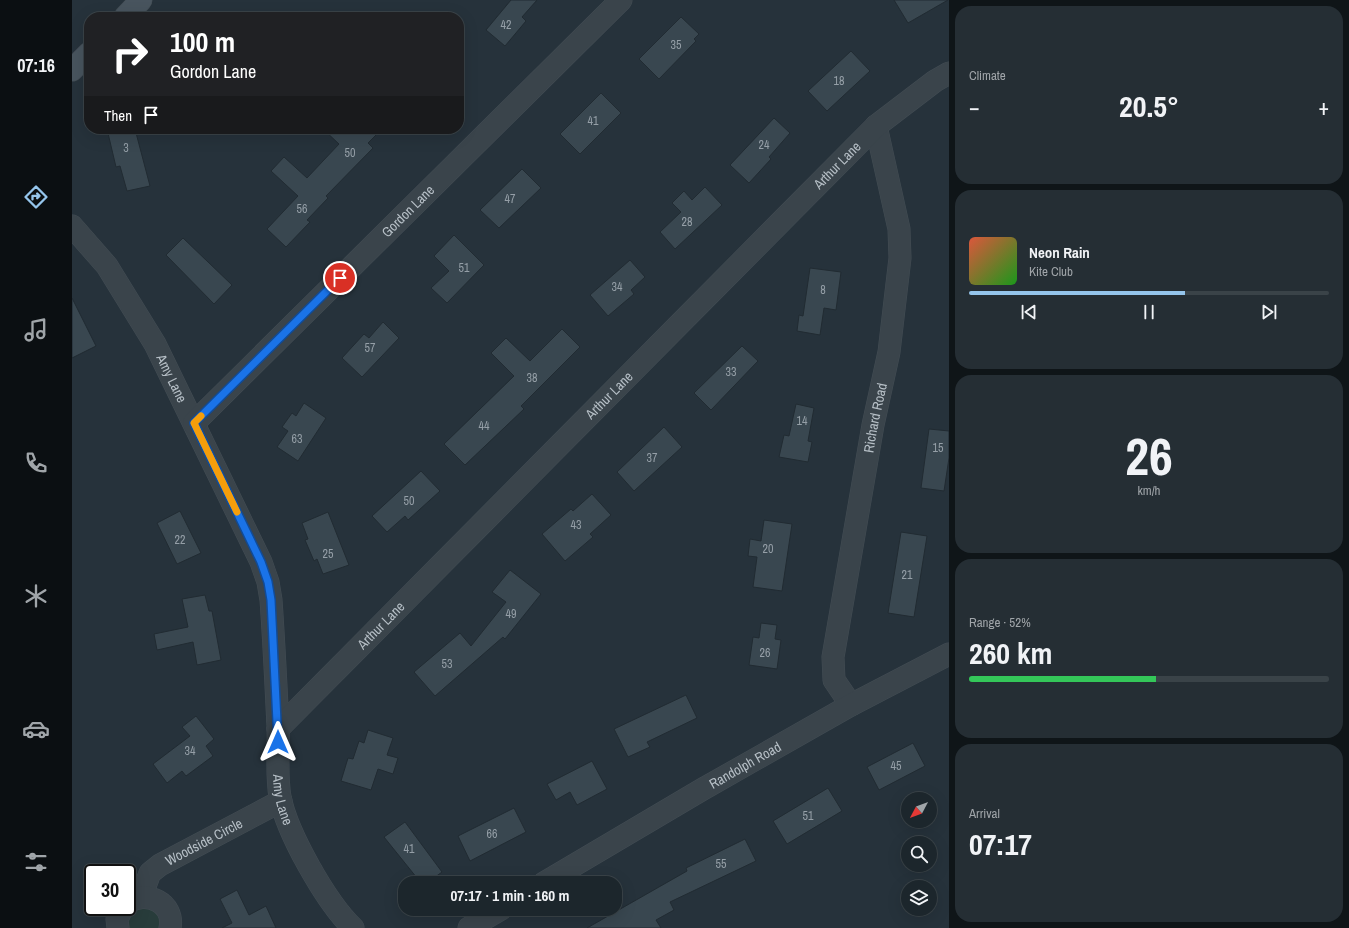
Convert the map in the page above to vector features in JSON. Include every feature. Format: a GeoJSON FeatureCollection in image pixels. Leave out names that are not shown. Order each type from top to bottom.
{"type":"FeatureCollection","features":[{"type":"Feature","properties":{"kind":"main road"},"geometry":{"type":"LineString","coordinates":[[129,12],[142,0]]}},
{"type":"Feature","properties":{"kind":"main road"},"geometry":{"type":"LineString","coordinates":[[72,70],[84,58]]}},
{"type":"Feature","properties":{"kind":"street","name":"Gordon Lane"},"geometry":{"type":"LineString","coordinates":[[194,423],[621,0]]}},
{"type":"Feature","properties":{"kind":"street","name":"Arthur Lane"},"geometry":{"type":"LineString","coordinates":[[278,729],[876,126],[935,81],[949,73]]}},
{"type":"Feature","properties":{"kind":"street","name":"Richard Road"},"geometry":{"type":"LineString","coordinates":[[851,705],[834,680],[833,657],[872,425],[889,352],[900,258],[899,229],[876,126]]}},
{"type":"Feature","properties":{"kind":"street","name":"Amy Lane"},"geometry":{"type":"LineString","coordinates":[[72,226],[103,260],[155,344],[261,562],[268,582],[273,620],[278,729],[277,769],[281,801],[292,831],[308,864],[338,910],[353,928]]}},
{"type":"Feature","properties":{"kind":"street","name":"Randolph Road"},"geometry":{"type":"LineString","coordinates":[[556,876],[703,789],[851,705],[949,654]]}},
{"type":"Feature","properties":{"kind":"street","name":"Woodside Circle"},"geometry":{"type":"LineString","coordinates":[[136,893],[150,873],[160,864],[281,801]]}},
{"type":"Feature","properties":{"kind":"street"},"geometry":{"type":"LineString","coordinates":[[136,901],[151,897],[160,901],[166,908],[171,919],[170,928]]}},
{"type":"Feature","properties":{"kind":"street","name":"Woodside Circle"},"geometry":{"type":"LineString","coordinates":[[118,928],[117,919],[119,916]]}},
{"type":"Feature","properties":{"kind":"street"},"geometry":{"type":"LineString","coordinates":[[469,928],[489,916]]}},
{"type":"Feature","properties":{"kind":"green space"},"geometry":{"type":"Polygon","coordinates":[[[140,906],[157,911],[161,928],[126,928],[126,918],[128,916],[136,916],[136,909],[140,906]]]}},
{"type":"Feature","properties":{"kind":"building"},"geometry":{"type":"Polygon","coordinates":[[[511,0],[537,0],[522,17],[526,21],[505,46],[486,30],[511,0]]]}},
{"type":"Feature","properties":{"kind":"building"},"geometry":{"type":"Polygon","coordinates":[[[894,0],[948,0],[908,23],[894,0]]]}},
{"type":"Feature","properties":{"kind":"building"},"geometry":{"type":"Polygon","coordinates":[[[681,17],[699,34],[694,39],[696,41],[659,79],[639,59],[681,17]]]}},
{"type":"Feature","properties":{"kind":"building"},"geometry":{"type":"Polygon","coordinates":[[[851,51],[870,71],[827,111],[808,91],[851,51]]]}},
{"type":"Feature","properties":{"kind":"building"},"geometry":{"type":"Polygon","coordinates":[[[601,93],[621,113],[580,154],[560,134],[601,93]]]}},
{"type":"Feature","properties":{"kind":"building"},"geometry":{"type":"Polygon","coordinates":[[[774,118],[790,133],[769,157],[771,159],[749,183],[730,165],[774,118]]]}},
{"type":"Feature","properties":{"kind":"building"},"geometry":{"type":"Polygon","coordinates":[[[108,134],[136,134],[150,186],[127,191],[120,166],[116,167],[108,134]]]}},
{"type":"Feature","properties":{"kind":"building"},"geometry":{"type":"Polygon","coordinates":[[[328,134],[377,134],[368,143],[373,148],[326,196],[328,198],[307,220],[310,222],[286,247],[267,229],[298,196],[271,171],[284,157],[307,178],[339,144],[328,134]]]}},
{"type":"Feature","properties":{"kind":"building"},"geometry":{"type":"Polygon","coordinates":[[[522,169],[541,188],[499,228],[480,210],[522,169]]]}},
{"type":"Feature","properties":{"kind":"building"},"geometry":{"type":"Polygon","coordinates":[[[705,187],[722,205],[675,249],[660,232],[681,212],[672,203],[684,191],[692,200],[705,187]]]}},
{"type":"Feature","properties":{"kind":"building"},"geometry":{"type":"Polygon","coordinates":[[[454,235],[484,265],[447,303],[431,288],[449,271],[434,256],[454,235]]]}},
{"type":"Feature","properties":{"kind":"building"},"geometry":{"type":"Polygon","coordinates":[[[183,238],[232,285],[214,304],[166,255],[183,238]]]}},
{"type":"Feature","properties":{"kind":"building"},"geometry":{"type":"Polygon","coordinates":[[[630,260],[645,277],[631,290],[634,294],[608,316],[590,295],[630,260]]]}},
{"type":"Feature","properties":{"kind":"building"},"geometry":{"type":"Polygon","coordinates":[[[810,268],[841,272],[836,310],[824,308],[820,335],[797,331],[799,315],[803,316],[810,268]]]}},
{"type":"Feature","properties":{"kind":"building"},"geometry":{"type":"Polygon","coordinates":[[[72,298],[96,346],[72,358],[72,298]]]}},
{"type":"Feature","properties":{"kind":"building"},"geometry":{"type":"Polygon","coordinates":[[[383,322],[399,338],[362,377],[342,358],[364,334],[369,338],[383,322]]]}},
{"type":"Feature","properties":{"kind":"building"},"geometry":{"type":"Polygon","coordinates":[[[562,329],[580,347],[521,406],[524,409],[465,465],[444,444],[514,376],[491,353],[506,338],[530,361],[562,329]]]}},
{"type":"Feature","properties":{"kind":"building"},"geometry":{"type":"Polygon","coordinates":[[[742,346],[758,361],[711,410],[694,393],[742,346]]]}},
{"type":"Feature","properties":{"kind":"building"},"geometry":{"type":"Polygon","coordinates":[[[304,403],[326,418],[298,461],[277,447],[288,431],[282,427],[292,413],[296,416],[304,403]]]}},
{"type":"Feature","properties":{"kind":"building"},"geometry":{"type":"Polygon","coordinates":[[[796,404],[814,408],[808,441],[812,442],[808,462],[779,457],[784,435],[789,436],[796,404]]]}},
{"type":"Feature","properties":{"kind":"building"},"geometry":{"type":"Polygon","coordinates":[[[664,427],[682,447],[634,491],[617,472],[664,427]]]}},
{"type":"Feature","properties":{"kind":"building"},"geometry":{"type":"Polygon","coordinates":[[[929,429],[949,431],[949,458],[944,491],[921,488],[929,429]]]}},
{"type":"Feature","properties":{"kind":"building"},"geometry":{"type":"Polygon","coordinates":[[[421,471],[440,491],[408,520],[405,516],[387,532],[372,516],[421,471]]]}},
{"type":"Feature","properties":{"kind":"building"},"geometry":{"type":"Polygon","coordinates":[[[592,494],[611,515],[590,534],[593,537],[565,561],[542,534],[571,509],[573,511],[592,494]]]}},
{"type":"Feature","properties":{"kind":"building"},"geometry":{"type":"Polygon","coordinates":[[[180,511],[201,553],[177,564],[157,523],[180,511]]]}},
{"type":"Feature","properties":{"kind":"building"},"geometry":{"type":"Polygon","coordinates":[[[328,512],[349,565],[323,574],[317,559],[314,561],[305,540],[308,539],[302,523],[328,512]]]}},
{"type":"Feature","properties":{"kind":"building"},"geometry":{"type":"Polygon","coordinates":[[[764,520],[792,524],[782,591],[753,587],[757,557],[748,556],[750,539],[761,541],[764,520]]]}},
{"type":"Feature","properties":{"kind":"building"},"geometry":{"type":"Polygon","coordinates":[[[901,532],[927,536],[914,617],[888,613],[901,532]]]}},
{"type":"Feature","properties":{"kind":"building"},"geometry":{"type":"Polygon","coordinates":[[[510,570],[541,594],[505,639],[503,637],[435,696],[414,672],[460,633],[471,646],[506,602],[492,592],[510,570]]]}},
{"type":"Feature","properties":{"kind":"building"},"geometry":{"type":"Polygon","coordinates":[[[205,595],[209,611],[212,611],[221,660],[197,665],[193,642],[157,650],[154,634],[188,627],[182,599],[205,595]]]}},
{"type":"Feature","properties":{"kind":"building"},"geometry":{"type":"Polygon","coordinates":[[[761,623],[777,625],[775,639],[781,640],[777,669],[749,665],[753,637],[759,638],[761,623]]]}},
{"type":"Feature","properties":{"kind":"building"},"geometry":{"type":"Polygon","coordinates":[[[686,695],[697,718],[647,742],[650,747],[628,757],[614,729],[686,695]]]}},
{"type":"Feature","properties":{"kind":"building"},"geometry":{"type":"Polygon","coordinates":[[[196,716],[214,739],[206,746],[213,756],[186,776],[182,771],[167,783],[153,764],[190,736],[182,727],[196,716]]]}},
{"type":"Feature","properties":{"kind":"building"},"geometry":{"type":"Polygon","coordinates":[[[368,730],[393,738],[387,755],[398,758],[393,774],[378,769],[371,790],[341,781],[348,758],[353,759],[359,741],[364,743],[368,730]]]}},
{"type":"Feature","properties":{"kind":"building"},"geometry":{"type":"Polygon","coordinates":[[[913,743],[925,766],[879,790],[867,767],[913,743]]]}},
{"type":"Feature","properties":{"kind":"building"},"geometry":{"type":"Polygon","coordinates":[[[592,761],[607,789],[577,805],[570,792],[556,800],[547,784],[592,761]]]}},
{"type":"Feature","properties":{"kind":"building"},"geometry":{"type":"Polygon","coordinates":[[[828,788],[842,811],[787,844],[773,821],[828,788]]]}},
{"type":"Feature","properties":{"kind":"building"},"geometry":{"type":"Polygon","coordinates":[[[514,808],[526,832],[470,861],[458,836],[514,808]]]}},
{"type":"Feature","properties":{"kind":"building"},"geometry":{"type":"Polygon","coordinates":[[[405,822],[442,872],[437,876],[415,876],[384,837],[405,822]]]}},
{"type":"Feature","properties":{"kind":"building"},"geometry":{"type":"Polygon","coordinates":[[[745,839],[756,861],[670,902],[674,910],[656,920],[661,928],[587,928],[608,916],[622,916],[622,908],[687,871],[686,868],[745,839]]]}},
{"type":"Feature","properties":{"kind":"building"},"geometry":{"type":"Polygon","coordinates":[[[237,890],[249,915],[266,906],[276,928],[222,928],[232,923],[220,899],[237,890]]]}},
{"type":"Feature","properties":{"kind":"slow traffic"},"geometry":{"type":"LineString","coordinates":[[201,416],[194,423],[237,512]]}},
{"type":"Feature","properties":{"kind":"route"},"geometry":{"type":"LineString","coordinates":[[278,742],[273,620],[268,582],[261,562],[194,423],[340,278]]}}]}
